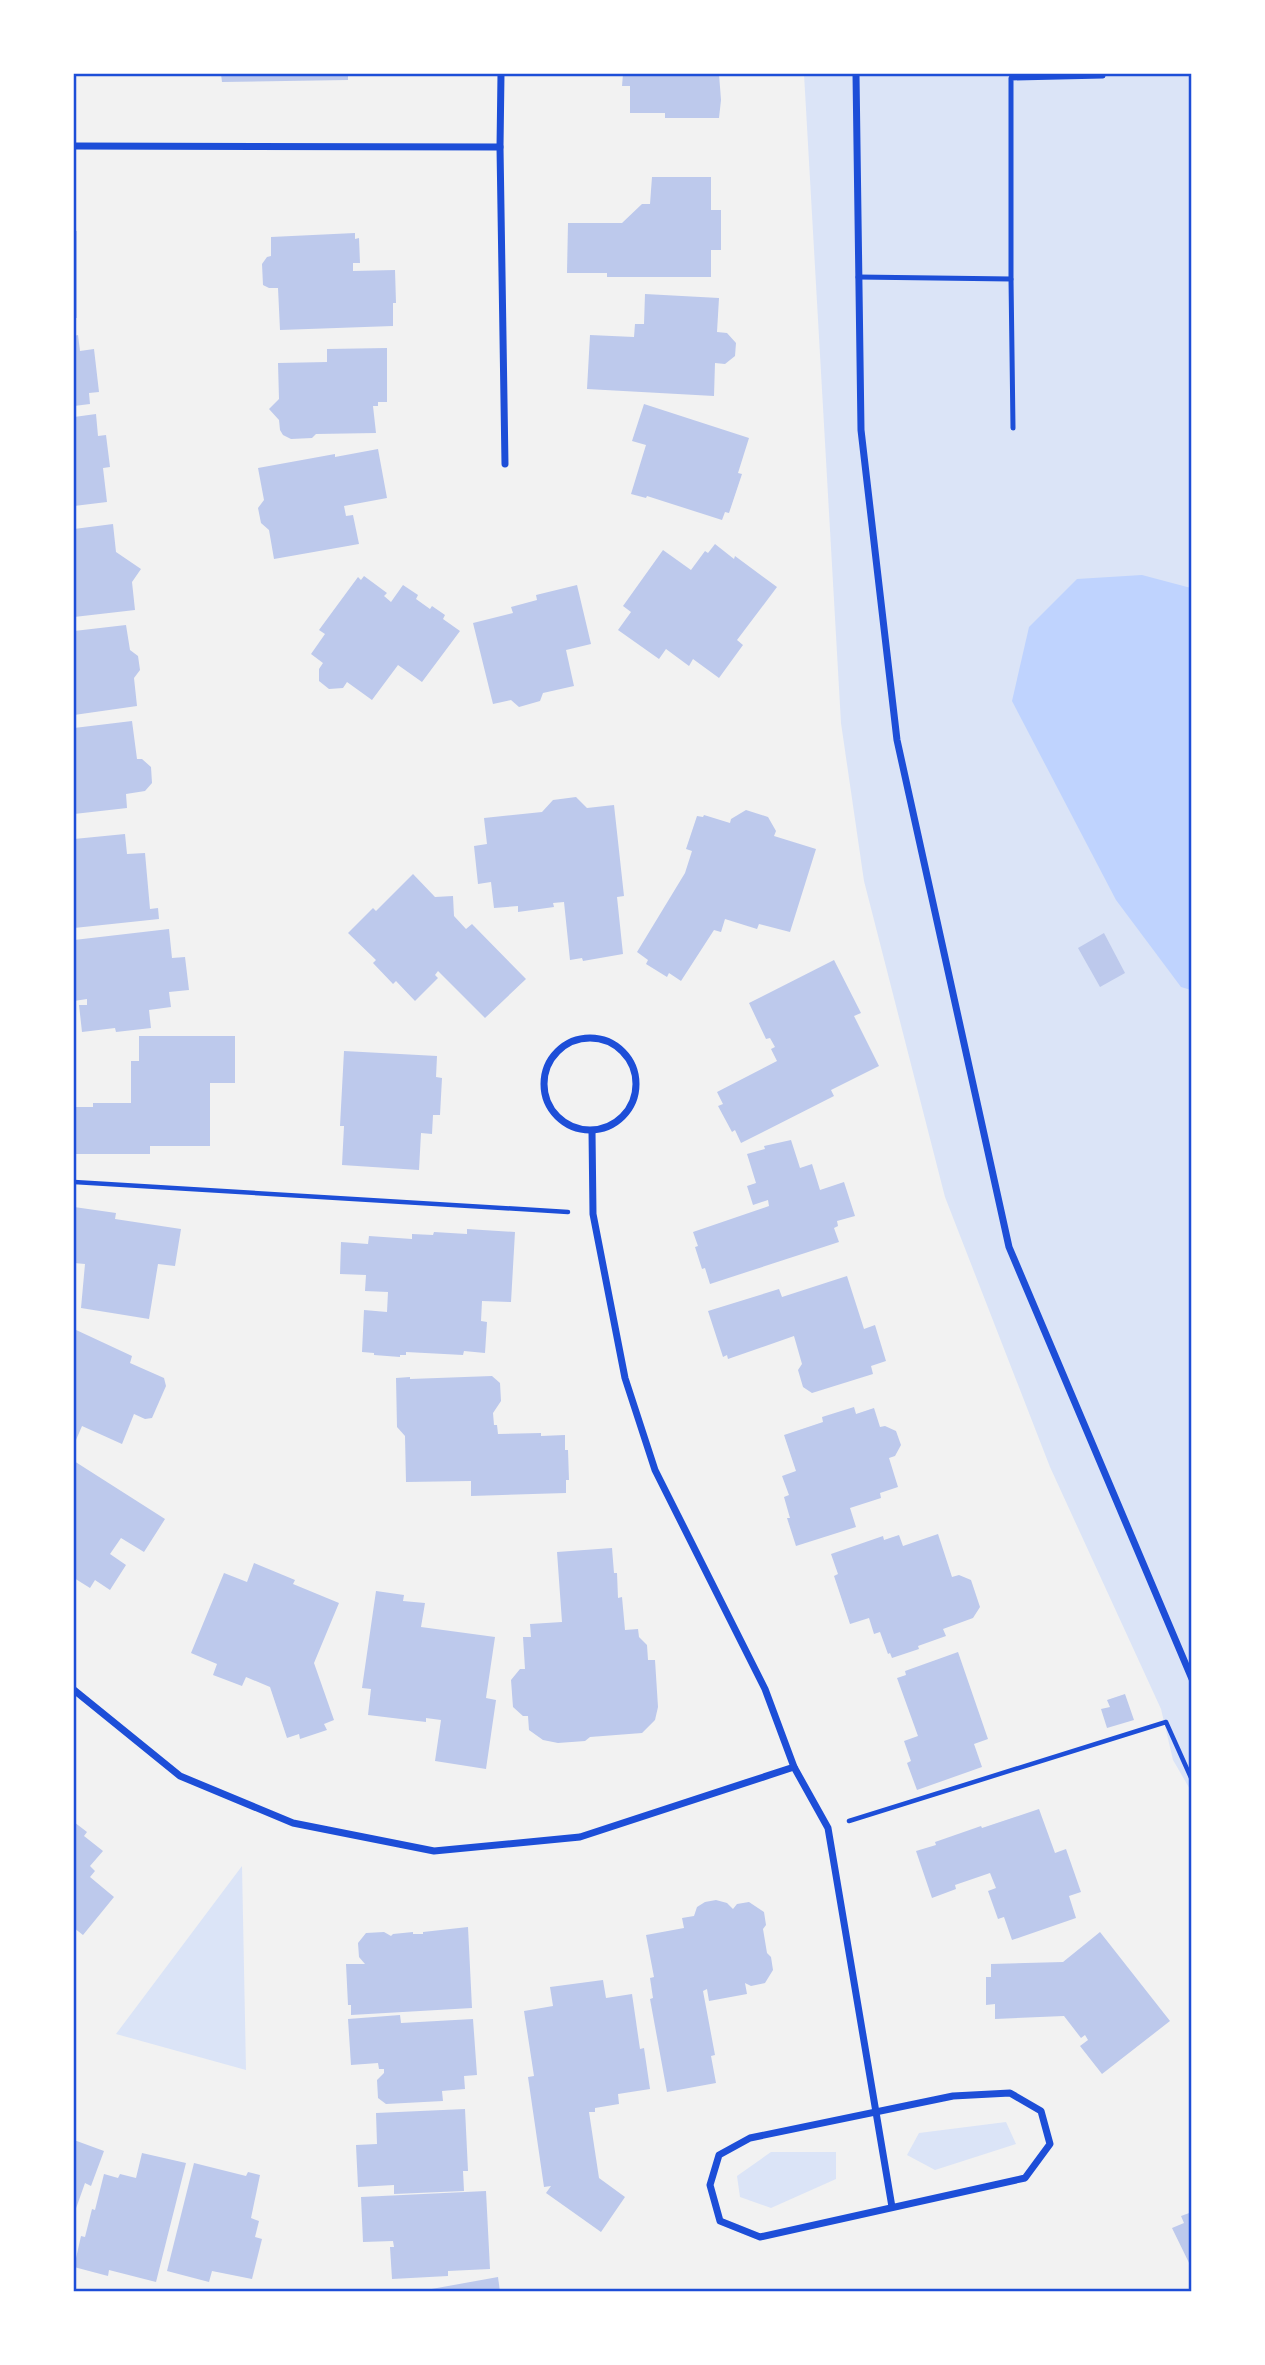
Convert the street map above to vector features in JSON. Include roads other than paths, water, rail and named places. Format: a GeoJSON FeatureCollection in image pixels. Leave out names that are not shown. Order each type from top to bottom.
{"type":"FeatureCollection","features":[{"type":"Feature","properties":{"kind":"street"},"geometry":{"type":"LineString","coordinates":[[501,74],[505,464]]}},
{"type":"Feature","properties":{"kind":"street"},"geometry":{"type":"LineString","coordinates":[[856,74],[861,430],[897,740],[1009,1247],[1192,1679]]}},
{"type":"Feature","properties":{"kind":"street"},"geometry":{"type":"LineString","coordinates":[[74,146],[500,147]]}},
{"type":"Feature","properties":{"kind":"street"},"geometry":{"type":"LineString","coordinates":[[593,1038],[609,1042],[622,1050],[631,1062],[636,1077],[636,1093],[631,1108],[621,1119],[607,1128],[592,1131],[577,1129],[564,1123],[553,1112],[546,1098],[544,1084],[546,1069],[554,1056],[571,1042],[593,1038]]}},
{"type":"Feature","properties":{"kind":"street"},"geometry":{"type":"LineString","coordinates":[[592,1131],[593,1214],[625,1378],[655,1469],[765,1689],[794,1766],[828,1828],[892,2207]]}},
{"type":"Feature","properties":{"kind":"street"},"geometry":{"type":"LineString","coordinates":[[74,1690],[180,1776],[293,1823],[434,1852],[580,1836],[794,1766]]}},
{"type":"Feature","properties":{"kind":"street"},"geometry":{"type":"LineString","coordinates":[[1010,2093],[1041,2111],[1050,2144],[1025,2178],[892,2207],[760,2237],[720,2221],[710,2185],[719,2155],[750,2138],[953,2096],[1010,2093]]}},
{"type":"Feature","properties":{"kind":"lane"},"geometry":{"type":"LineString","coordinates":[[1013,428],[1011,78],[1103,76]]}},
{"type":"Feature","properties":{"kind":"lane"},"geometry":{"type":"LineString","coordinates":[[858,277],[1011,279]]}},
{"type":"Feature","properties":{"kind":"water"},"geometry":{"type":"Polygon","coordinates":[[[1142,575],[1191,588],[1191,990],[1181,987],[1116,900],[1012,701],[1029,627],[1077,579],[1142,575]]]}}]}
